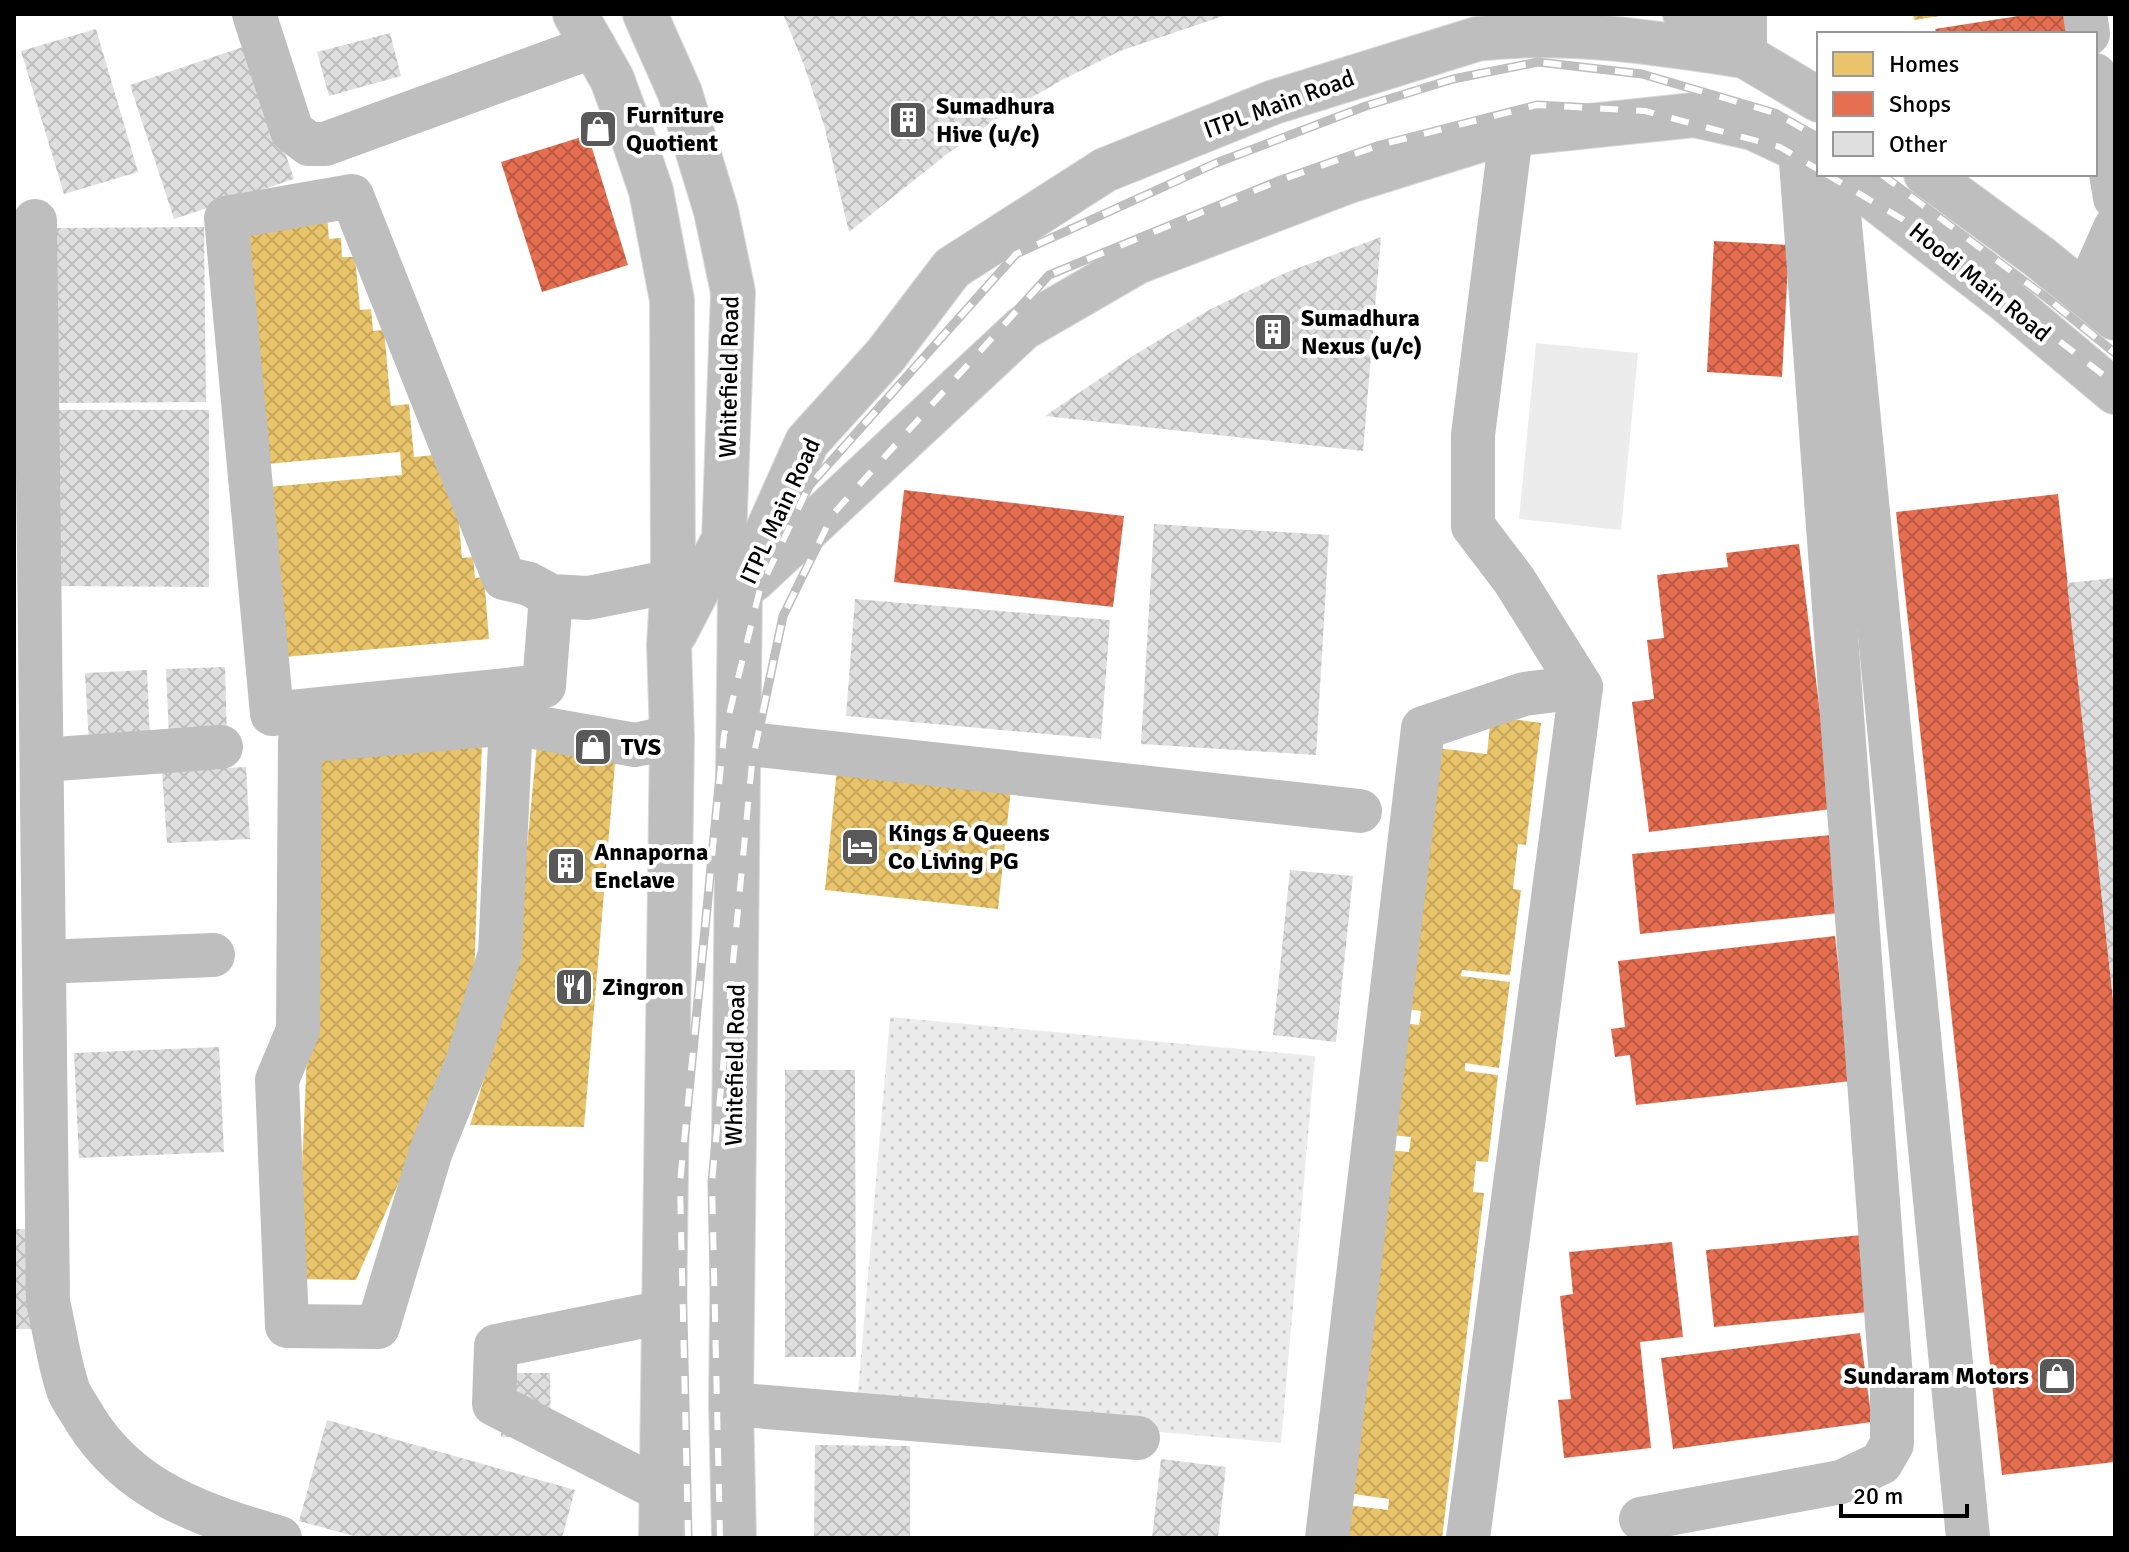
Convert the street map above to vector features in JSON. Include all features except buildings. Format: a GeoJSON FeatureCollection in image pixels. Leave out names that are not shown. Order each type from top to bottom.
{"type":"FeatureCollection","features":[{"type":"Feature","properties":{"kind":"main road"},"geometry":{"type":"LineString","coordinates":[[254,14],[292,131],[309,144],[325,144],[584,30]]}},
{"type":"Feature","properties":{"kind":"main road","name":"Whitefield Road"},"geometry":{"type":"LineString","coordinates":[[645,14],[680,93],[716,211],[733,292],[724,539],[669,645]]}},
{"type":"Feature","properties":{"kind":"main road"},"geometry":{"type":"LineString","coordinates":[[1610,14],[1682,26]]}},
{"type":"Feature","properties":{"kind":"main road","name":"ITPL Main Road"},"geometry":{"type":"LineString","coordinates":[[740,592],[807,442],[885,356],[952,268],[1105,170],[1274,102],[1477,39],[1682,26],[1745,35]]}},
{"type":"Feature","properties":{"kind":"main road","name":"Whitefield Road"},"geometry":{"type":"LineString","coordinates":[[584,30],[612,79],[651,191],[672,300],[673,581],[669,645],[672,737],[661,1538]]}},
{"type":"Feature","properties":{"kind":"main road"},"geometry":{"type":"LineString","coordinates":[[1745,35],[1817,98]]}},
{"type":"Feature","properties":{"kind":"main road"},"geometry":{"type":"LineString","coordinates":[[2097,87],[2115,198]]}},
{"type":"Feature","properties":{"kind":"main road","name":"ITPL Main Road"},"geometry":{"type":"LineString","coordinates":[[740,592],[1023,328],[1137,262],[1349,181],[1493,136],[1694,115],[1753,128],[1809,153]]}},
{"type":"Feature","properties":{"kind":"main road"},"geometry":{"type":"LineString","coordinates":[[1468,1538],[1581,687],[1514,580],[1473,526],[1473,435],[1511,135]]}},
{"type":"Feature","properties":{"kind":"main road"},"geometry":{"type":"LineString","coordinates":[[1641,1519],[1841,1482],[1881,1463],[1892,1444],[1892,1391],[1809,153]]}},
{"type":"Feature","properties":{"kind":"main road"},"geometry":{"type":"LineString","coordinates":[[1835,176],[1968,1538]]}},
{"type":"Feature","properties":{"kind":"main road","name":"Hoodi Main Road"},"geometry":{"type":"LineString","coordinates":[[1846,176],[2040,328],[2115,392]]}},
{"type":"Feature","properties":{"kind":"main road"},"geometry":{"type":"LineString","coordinates":[[1929,176],[2092,299]]}},
{"type":"Feature","properties":{"kind":"main road"},"geometry":{"type":"LineString","coordinates":[[551,596],[544,686],[272,714],[226,218],[352,196],[504,578],[529,584],[551,596],[588,598],[673,581]]}},
{"type":"Feature","properties":{"kind":"main road"},"geometry":{"type":"LineString","coordinates":[[35,221],[24,369],[27,565],[43,760],[48,1302],[70,1394],[100,1444],[138,1478],[176,1502],[280,1538]]}},
{"type":"Feature","properties":{"kind":"main road"},"geometry":{"type":"LineString","coordinates":[[2040,328],[2092,299],[2115,228]]}},
{"type":"Feature","properties":{"kind":"main road","name":"Whitefield Road"},"geometry":{"type":"LineString","coordinates":[[734,1538],[731,1404],[740,592]]}},
{"type":"Feature","properties":{"kind":"main road"},"geometry":{"type":"LineString","coordinates":[[1327,1538],[1423,728],[1524,694],[1581,687]]}},
{"type":"Feature","properties":{"kind":"main road"},"geometry":{"type":"LineString","coordinates":[[511,723],[500,953],[468,1060],[431,1151],[378,1327],[287,1326],[277,1080],[298,1030],[300,741],[511,723],[635,745],[672,737]]}},
{"type":"Feature","properties":{"kind":"main road"},"geometry":{"type":"LineString","coordinates":[[740,743],[1360,811]]}},
{"type":"Feature","properties":{"kind":"main road"},"geometry":{"type":"LineString","coordinates":[[43,760],[221,747]]}},
{"type":"Feature","properties":{"kind":"main road"},"geometry":{"type":"LineString","coordinates":[[44,962],[213,955]]}},
{"type":"Feature","properties":{"kind":"main road"},"geometry":{"type":"LineString","coordinates":[[661,1490],[494,1404],[496,1346],[664,1312]]}},
{"type":"Feature","properties":{"kind":"main road"},"geometry":{"type":"LineString","coordinates":[[731,1404],[1138,1438]]}},
{"type":"Feature","properties":{"kind":"shaded area"},"geometry":{"type":"Polygon","coordinates":[[[1536,343],[1638,353],[1621,530],[1519,519],[1536,343]]]}},
{"type":"Feature","properties":{"kind":"shaded area"},"geometry":{"type":"Polygon","coordinates":[[[890,1017],[1315,1056],[1281,1443],[857,1404],[890,1017]]]}},
{"type":"Feature","properties":{"kind":"railway"},"geometry":{"type":"LineString","coordinates":[[688,1538],[680,1183],[724,735],[760,589],[809,486],[1016,254],[1216,163],[1366,106],[1453,79],[1538,62],[1642,74],[1775,113],[1817,137]]}},
{"type":"Feature","properties":{"kind":"railway"},"geometry":{"type":"LineString","coordinates":[[720,1538],[712,1182],[752,763],[783,616],[833,514],[1049,275],[1278,181],[1380,145],[1537,105],[1645,111],[1780,147],[1817,169]]}},
{"type":"Feature","properties":{"kind":"railway"},"geometry":{"type":"LineString","coordinates":[[1829,176],[1902,219],[2115,384]]}},
{"type":"Feature","properties":{"kind":"railway"},"geometry":{"type":"LineString","coordinates":[[1884,176],[2115,353]]}},
{"type":"Feature","properties":{"kind":"place","name":"Sumadhura Hive (u/c)"},"geometry":{"type":"Point","coordinates":[908,120]}},
{"type":"Feature","properties":{"kind":"place","name":"Furniture Quotient"},"geometry":{"type":"Point","coordinates":[598,129]}},
{"type":"Feature","properties":{"kind":"place","name":"Sumadhura Nexus (u/c)"},"geometry":{"type":"Point","coordinates":[1273,332]}},
{"type":"Feature","properties":{"kind":"place","name":"TVS"},"geometry":{"type":"Point","coordinates":[593,747]}},
{"type":"Feature","properties":{"kind":"place","name":"Kings & Queens Co Living PG"},"geometry":{"type":"Point","coordinates":[860,847]}},
{"type":"Feature","properties":{"kind":"place","name":"Annaporna Enclave"},"geometry":{"type":"Point","coordinates":[566,866]}},
{"type":"Feature","properties":{"kind":"place","name":"Zingron"},"geometry":{"type":"Point","coordinates":[574,987]}},
{"type":"Feature","properties":{"kind":"place","name":"Sundaram Motors"},"geometry":{"type":"Point","coordinates":[2057,1376]}}]}
